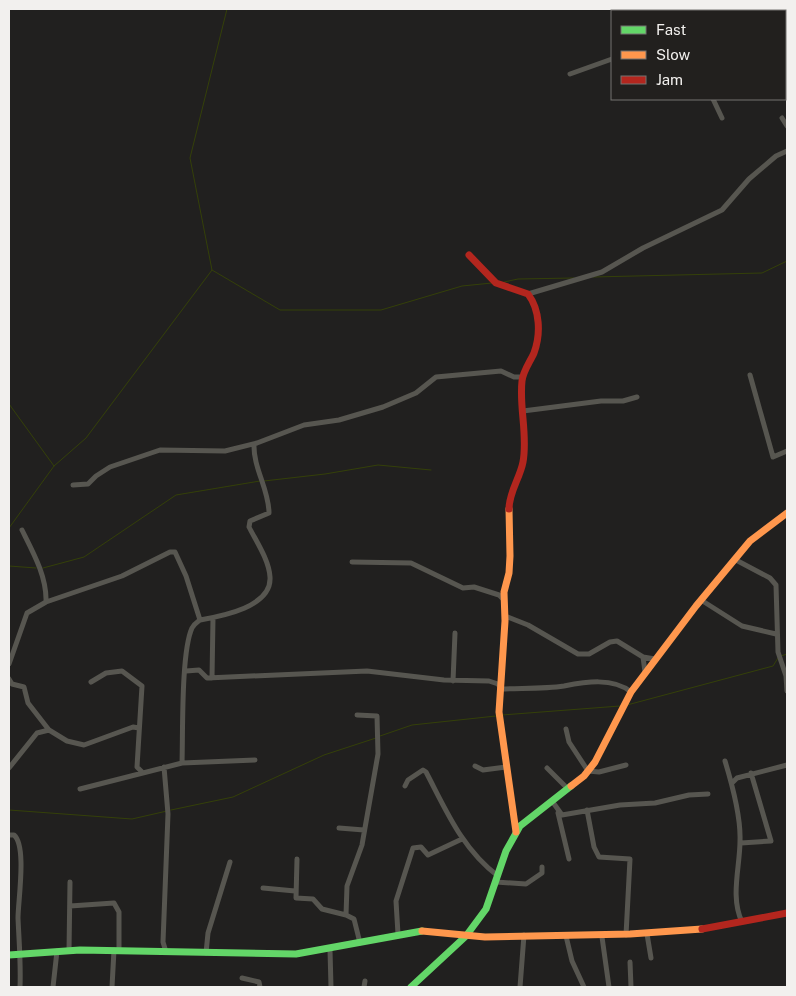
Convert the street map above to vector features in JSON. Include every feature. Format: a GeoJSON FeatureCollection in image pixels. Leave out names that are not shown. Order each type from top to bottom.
{"type":"FeatureCollection","features":[{"type":"Feature","properties":{"kind":"street"},"geometry":{"type":"LineString","coordinates":[[570,74],[611,59]]}},
{"type":"Feature","properties":{"kind":"street"},"geometry":{"type":"LineString","coordinates":[[713,100],[722,118]]}},
{"type":"Feature","properties":{"kind":"street"},"geometry":{"type":"LineString","coordinates":[[782,118],[787,126]]}},
{"type":"Feature","properties":{"kind":"street"},"geometry":{"type":"LineString","coordinates":[[469,255],[496,283],[528,294],[602,272],[643,248],[722,210],[749,179],[776,156],[787,151]]}},
{"type":"Feature","properties":{"kind":"street"},"geometry":{"type":"LineString","coordinates":[[516,832],[506,767],[506,747],[499,712],[505,616],[504,600],[510,556],[509,506],[511,493],[521,472],[526,450],[522,377],[537,342],[536,310],[528,294]]}},
{"type":"Feature","properties":{"kind":"street"},"geometry":{"type":"LineString","coordinates":[[73,485],[88,484],[110,467],[160,450],[225,452],[254,444],[304,425],[339,420],[383,407],[416,392],[436,377],[501,371],[514,377],[522,377]]}},
{"type":"Feature","properties":{"kind":"street"},"geometry":{"type":"LineString","coordinates":[[750,374],[773,457],[787,451]]}},
{"type":"Feature","properties":{"kind":"street"},"geometry":{"type":"LineString","coordinates":[[523,411],[601,401],[623,401],[637,397]]}},
{"type":"Feature","properties":{"kind":"street"},"geometry":{"type":"LineString","coordinates":[[182,763],[186,670],[190,632],[193,625],[200,620],[213,618],[257,601],[270,586],[269,570],[249,527],[250,521],[269,514],[265,488],[255,460],[254,444]]}},
{"type":"Feature","properties":{"kind":"street"},"geometry":{"type":"LineString","coordinates":[[411,987],[466,936],[486,909],[506,851],[516,832],[531,816],[568,789],[588,771],[631,692],[655,659],[750,541],[787,513]]}},
{"type":"Feature","properties":{"kind":"street"},"geometry":{"type":"LineString","coordinates":[[22,530],[40,568],[46,602]]}},
{"type":"Feature","properties":{"kind":"street"},"geometry":{"type":"LineString","coordinates":[[9,664],[27,614],[46,602],[122,576],[166,554],[175,552],[186,576],[200,620]]}},
{"type":"Feature","properties":{"kind":"street"},"geometry":{"type":"LineString","coordinates":[[734,559],[770,578],[776,585],[778,596],[776,634],[778,652],[786,676],[787,691]]}},
{"type":"Feature","properties":{"kind":"street"},"geometry":{"type":"LineString","coordinates":[[352,562],[411,563],[463,588],[474,587],[499,595],[504,600]]}},
{"type":"Feature","properties":{"kind":"street"},"geometry":{"type":"LineString","coordinates":[[701,600],[742,626],[776,634]]}},
{"type":"Feature","properties":{"kind":"street"},"geometry":{"type":"LineString","coordinates":[[505,616],[528,625],[578,654],[588,654],[610,642],[617,641],[643,657],[655,659]]}},
{"type":"Feature","properties":{"kind":"street"},"geometry":{"type":"LineString","coordinates":[[212,678],[213,618]]}},
{"type":"Feature","properties":{"kind":"street"},"geometry":{"type":"LineString","coordinates":[[453,681],[455,633]]}},
{"type":"Feature","properties":{"kind":"street"},"geometry":{"type":"LineString","coordinates":[[643,657],[645,672]]}},
{"type":"Feature","properties":{"kind":"street"},"geometry":{"type":"LineString","coordinates":[[186,670],[198,670],[205,677],[212,678],[367,671],[453,681],[489,681],[498,684],[501,689]]}},
{"type":"Feature","properties":{"kind":"street"},"geometry":{"type":"LineString","coordinates":[[91,682],[106,673],[122,671],[142,686],[137,767],[142,772]]}},
{"type":"Feature","properties":{"kind":"street"},"geometry":{"type":"LineString","coordinates":[[9,679],[12,684],[24,687],[28,703],[49,730],[61,739],[80,746],[133,728],[139,728]]}},
{"type":"Feature","properties":{"kind":"street"},"geometry":{"type":"LineString","coordinates":[[501,689],[594,682],[623,685],[631,692]]}},
{"type":"Feature","properties":{"kind":"street"},"geometry":{"type":"LineString","coordinates":[[346,915],[347,886],[360,854],[378,754],[378,716],[357,715]]}},
{"type":"Feature","properties":{"kind":"street"},"geometry":{"type":"LineString","coordinates":[[566,729],[569,742],[588,771]]}},
{"type":"Feature","properties":{"kind":"street"},"geometry":{"type":"LineString","coordinates":[[9,768],[37,733],[49,730]]}},
{"type":"Feature","properties":{"kind":"street"},"geometry":{"type":"LineString","coordinates":[[80,789],[182,763],[255,760]]}},
{"type":"Feature","properties":{"kind":"street"},"geometry":{"type":"LineString","coordinates":[[725,761],[732,783],[740,843],[736,904],[742,922]]}},
{"type":"Feature","properties":{"kind":"street"},"geometry":{"type":"LineString","coordinates":[[588,771],[598,772],[626,765]]}},
{"type":"Feature","properties":{"kind":"street"},"geometry":{"type":"LineString","coordinates":[[732,783],[737,778],[751,773],[787,765]]}},
{"type":"Feature","properties":{"kind":"street"},"geometry":{"type":"LineString","coordinates":[[475,766],[483,770],[506,767]]}},
{"type":"Feature","properties":{"kind":"street"},"geometry":{"type":"LineString","coordinates":[[164,767],[168,814],[163,942],[166,952]]}},
{"type":"Feature","properties":{"kind":"street"},"geometry":{"type":"LineString","coordinates":[[547,768],[568,789]]}},
{"type":"Feature","properties":{"kind":"street"},"geometry":{"type":"LineString","coordinates":[[405,786],[408,780],[423,770],[426,772],[462,839],[497,879],[523,885],[529,883],[542,873],[542,866]]}},
{"type":"Feature","properties":{"kind":"street"},"geometry":{"type":"LineString","coordinates":[[740,843],[767,843],[771,841],[751,773]]}},
{"type":"Feature","properties":{"kind":"street"},"geometry":{"type":"LineString","coordinates":[[558,813],[562,815],[587,810],[655,803],[690,795],[708,794]]}},
{"type":"Feature","properties":{"kind":"street"},"geometry":{"type":"LineString","coordinates":[[552,801],[558,813],[569,859]]}},
{"type":"Feature","properties":{"kind":"street"},"geometry":{"type":"LineString","coordinates":[[587,810],[594,848],[599,857],[630,859],[626,935]]}},
{"type":"Feature","properties":{"kind":"street"},"geometry":{"type":"LineString","coordinates":[[339,828],[364,830]]}},
{"type":"Feature","properties":{"kind":"street"},"geometry":{"type":"LineString","coordinates":[[9,835],[14,835],[17,839],[21,868],[18,920],[21,953],[20,987]]}},
{"type":"Feature","properties":{"kind":"street"},"geometry":{"type":"LineString","coordinates":[[398,934],[396,901],[413,848],[421,847],[428,855],[462,839]]}},
{"type":"Feature","properties":{"kind":"street"},"geometry":{"type":"LineString","coordinates":[[297,859],[296,898],[313,899],[322,909],[354,919],[360,943]]}},
{"type":"Feature","properties":{"kind":"street"},"geometry":{"type":"LineString","coordinates":[[206,953],[208,933],[230,862]]}},
{"type":"Feature","properties":{"kind":"street"},"geometry":{"type":"LineString","coordinates":[[69,951],[70,882]]}},
{"type":"Feature","properties":{"kind":"street"},"geometry":{"type":"LineString","coordinates":[[263,888],[295,892]]}},
{"type":"Feature","properties":{"kind":"street"},"geometry":{"type":"LineString","coordinates":[[70,906],[114,903],[119,912],[117,950],[112,987]]}},
{"type":"Feature","properties":{"kind":"street"},"geometry":{"type":"LineString","coordinates":[[9,955],[56,951],[117,950],[296,954],[330,950],[398,934],[439,931],[466,936],[602,937],[696,931],[787,913]]}},
{"type":"Feature","properties":{"kind":"street"},"geometry":{"type":"LineString","coordinates":[[647,934],[651,958]]}},
{"type":"Feature","properties":{"kind":"street"},"geometry":{"type":"LineString","coordinates":[[520,987],[524,935]]}},
{"type":"Feature","properties":{"kind":"street"},"geometry":{"type":"LineString","coordinates":[[566,936],[572,960],[584,987]]}},
{"type":"Feature","properties":{"kind":"street"},"geometry":{"type":"LineString","coordinates":[[602,937],[609,987]]}},
{"type":"Feature","properties":{"kind":"street"},"geometry":{"type":"LineString","coordinates":[[330,950],[331,987]]}},
{"type":"Feature","properties":{"kind":"street"},"geometry":{"type":"LineString","coordinates":[[53,987],[56,951]]}},
{"type":"Feature","properties":{"kind":"street"},"geometry":{"type":"LineString","coordinates":[[630,962],[631,987]]}},
{"type":"Feature","properties":{"kind":"street"},"geometry":{"type":"LineString","coordinates":[[242,978],[258,982],[260,987]]}},
{"type":"Feature","properties":{"kind":"street"},"geometry":{"type":"LineString","coordinates":[[364,987],[365,981]]}},
{"type":"Feature","properties":{"kind":"waterway"},"geometry":{"type":"LineString","coordinates":[[9,528],[54,466],[86,438],[212,270],[190,158],[227,9]]}},
{"type":"Feature","properties":{"kind":"waterway"},"geometry":{"type":"LineString","coordinates":[[593,277],[762,273],[787,261]]}},
{"type":"Feature","properties":{"kind":"waterway"},"geometry":{"type":"LineString","coordinates":[[212,270],[280,310],[381,310],[462,286],[492,283]]}},
{"type":"Feature","properties":{"kind":"waterway"},"geometry":{"type":"LineString","coordinates":[[504,282],[518,279],[574,278]]}},
{"type":"Feature","properties":{"kind":"waterway"},"geometry":{"type":"LineString","coordinates":[[9,404],[54,466]]}},
{"type":"Feature","properties":{"kind":"waterway"},"geometry":{"type":"LineString","coordinates":[[264,481],[325,474],[378,465],[431,470]]}},
{"type":"Feature","properties":{"kind":"waterway"},"geometry":{"type":"LineString","coordinates":[[43,568],[84,557],[176,495],[260,481]]}},
{"type":"Feature","properties":{"kind":"waterway"},"geometry":{"type":"LineString","coordinates":[[9,566],[36,568]]}},
{"type":"Feature","properties":{"kind":"waterway"},"geometry":{"type":"LineString","coordinates":[[781,656],[787,654]]}},
{"type":"Feature","properties":{"kind":"waterway"},"geometry":{"type":"LineString","coordinates":[[627,705],[773,666],[778,658]]}},
{"type":"Feature","properties":{"kind":"waterway"},"geometry":{"type":"LineString","coordinates":[[502,715],[620,706]]}},
{"type":"Feature","properties":{"kind":"waterway"},"geometry":{"type":"LineString","coordinates":[[380,736],[412,725],[496,716]]}},
{"type":"Feature","properties":{"kind":"waterway"},"geometry":{"type":"LineString","coordinates":[[171,810],[233,797],[324,755],[376,738]]}},
{"type":"Feature","properties":{"kind":"waterway"},"geometry":{"type":"LineString","coordinates":[[9,810],[132,819],[167,811]]}},
{"type":"Feature","properties":{"kind":"traffic: fast"},"geometry":{"type":"LineString","coordinates":[[411,987],[466,936],[486,909],[506,851],[520,826],[571,786]]}},
{"type":"Feature","properties":{"kind":"traffic: fast"},"geometry":{"type":"LineString","coordinates":[[9,955],[80,950],[296,954],[422,931]]}},
{"type":"Feature","properties":{"kind":"traffic: slow"},"geometry":{"type":"LineString","coordinates":[[509,509],[510,556],[509,573],[504,592],[505,621],[499,712],[516,832]]}},
{"type":"Feature","properties":{"kind":"traffic: slow"},"geometry":{"type":"LineString","coordinates":[[571,786],[584,776],[595,762],[631,692],[696,606],[750,541],[787,513]]}},
{"type":"Feature","properties":{"kind":"traffic: slow"},"geometry":{"type":"LineString","coordinates":[[422,931],[485,937],[630,934],[702,929]]}},
{"type":"Feature","properties":{"kind":"traffic: jam"},"geometry":{"type":"LineString","coordinates":[[469,255],[496,283],[528,294],[537,315],[538,338],[534,353],[524,374],[521,391],[525,442],[523,462],[509,503],[509,509]]}},
{"type":"Feature","properties":{"kind":"traffic: jam"},"geometry":{"type":"LineString","coordinates":[[702,929],[787,913]]}}]}
